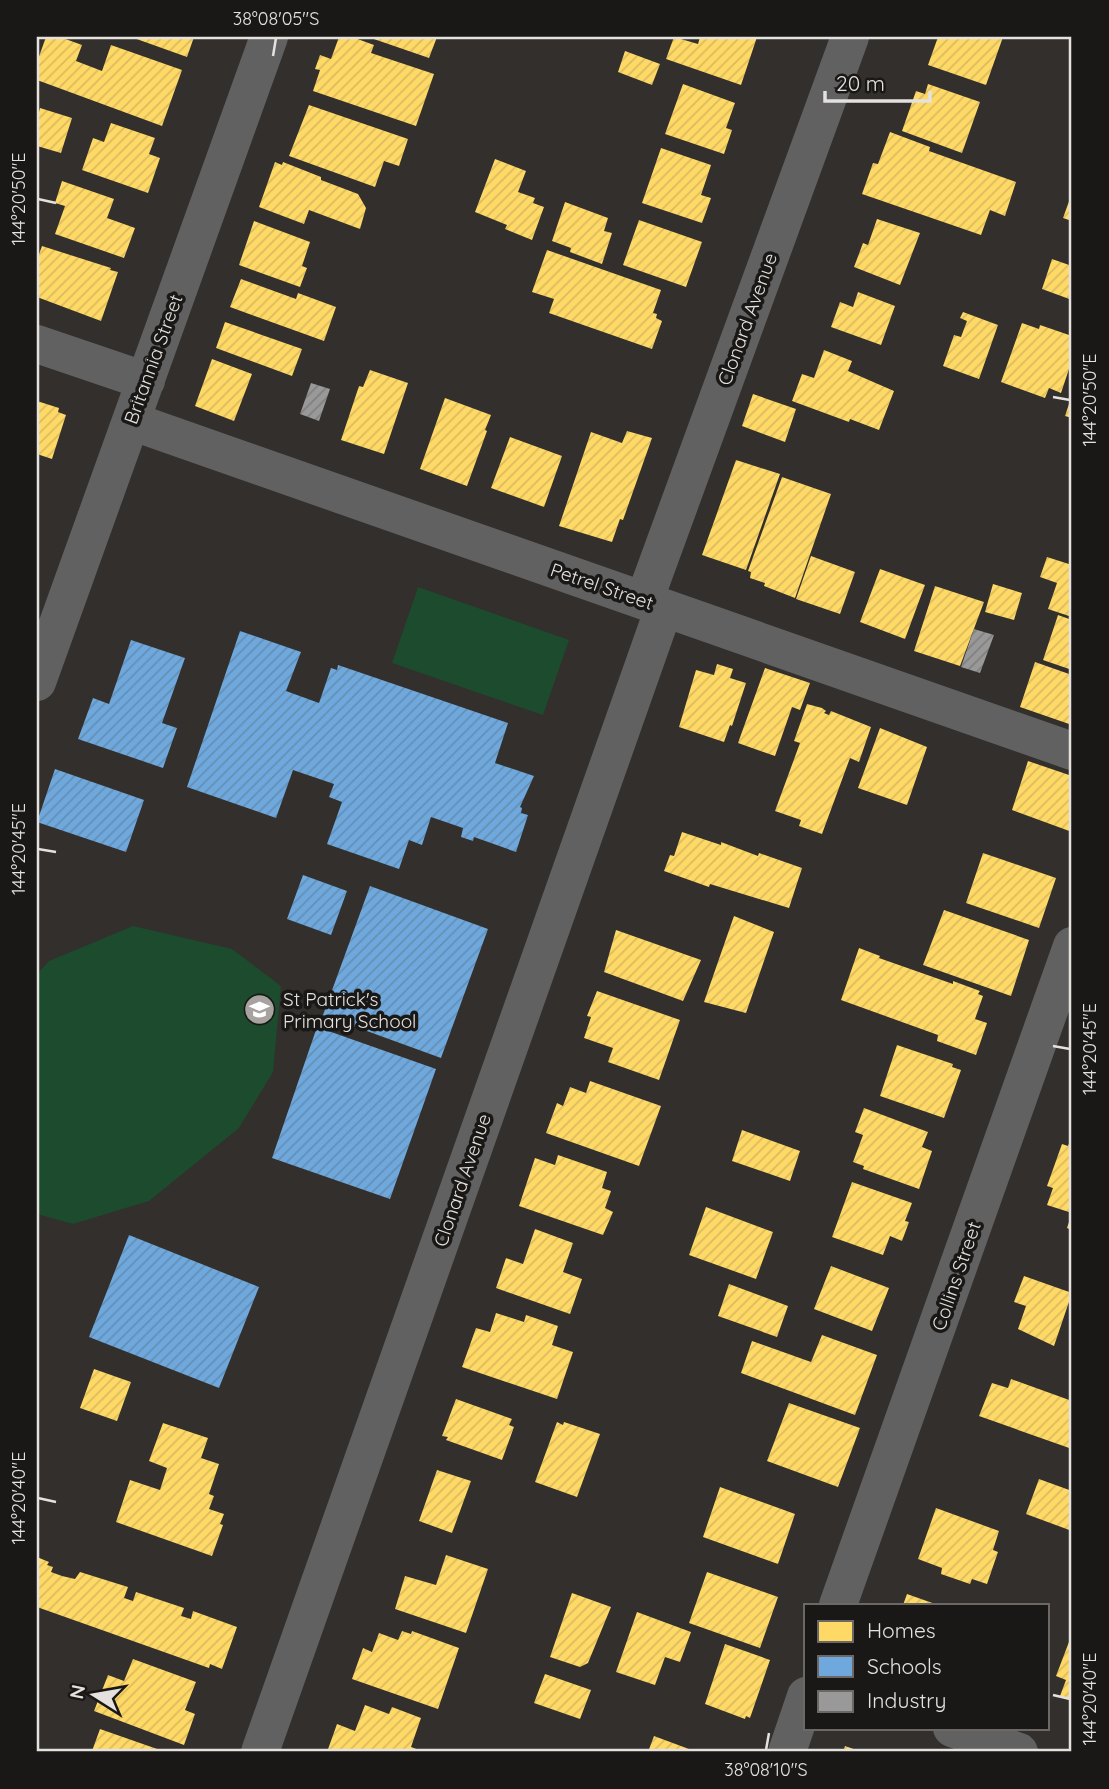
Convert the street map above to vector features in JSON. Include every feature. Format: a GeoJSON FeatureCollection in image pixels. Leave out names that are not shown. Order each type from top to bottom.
{"type":"FeatureCollection","features":[{"type":"Feature","properties":{"kind":"street","name":"Britannia Street"},"geometry":{"type":"LineString","coordinates":[[37,682],[269,37]]}},
{"type":"Feature","properties":{"kind":"street","name":"Clonard Avenue"},"geometry":{"type":"LineString","coordinates":[[260,1752],[850,37]]}},
{"type":"Feature","properties":{"kind":"street"},"geometry":{"type":"LineString","coordinates":[[37,344],[146,381]]}},
{"type":"Feature","properties":{"kind":"street","name":"Petrel Street"},"geometry":{"type":"LineString","coordinates":[[131,421],[1072,751]]}},
{"type":"Feature","properties":{"kind":"street","name":"Collins Street"},"geometry":{"type":"LineString","coordinates":[[838,1604],[1072,946]]}},
{"type":"Feature","properties":{"kind":"street"},"geometry":{"type":"LineString","coordinates":[[787,1752],[804,1702]]}},
{"type":"Feature","properties":{"kind":"street"},"geometry":{"type":"LineString","coordinates":[[958,1730],[1019,1752]]}},
{"type":"Feature","properties":{"kind":"green space"},"geometry":{"type":"Polygon","coordinates":[[[418,587],[569,640],[543,715],[392,663],[418,587]]]}},
{"type":"Feature","properties":{"kind":"green space"},"geometry":{"type":"Polygon","coordinates":[[[133,926],[232,949],[281,986],[273,1072],[239,1128],[149,1201],[73,1224],[37,1214],[37,974],[49,961],[133,926]]]}},
{"type":"Feature","properties":{"kind":"building: Homes"},"geometry":{"type":"Polygon","coordinates":[[[46,37],[60,37],[82,45],[76,61],[102,71],[111,45],[182,70],[162,126],[37,80],[37,62],[46,37]]]}},
{"type":"Feature","properties":{"kind":"building: Homes"},"geometry":{"type":"Polygon","coordinates":[[[131,37],[194,37],[187,57],[131,37]]]}},
{"type":"Feature","properties":{"kind":"building: Homes"},"geometry":{"type":"Polygon","coordinates":[[[339,37],[352,37],[374,45],[371,53],[434,74],[416,126],[313,91],[320,70],[315,69],[320,55],[331,59],[339,37]]]}},
{"type":"Feature","properties":{"kind":"building: Homes"},"geometry":{"type":"Polygon","coordinates":[[[368,37],[437,37],[429,58],[368,37]]]}},
{"type":"Feature","properties":{"kind":"building: Homes"},"geometry":{"type":"Polygon","coordinates":[[[674,37],[698,44],[700,37],[757,37],[741,85],[666,59],[674,37]]]}},
{"type":"Feature","properties":{"kind":"building: Homes"},"geometry":{"type":"Polygon","coordinates":[[[938,37],[1003,37],[986,85],[928,65],[938,37]]]}},
{"type":"Feature","properties":{"kind":"building: Homes"},"geometry":{"type":"Polygon","coordinates":[[[625,51],[660,64],[652,85],[618,72],[625,51]]]}},
{"type":"Feature","properties":{"kind":"building: Homes"},"geometry":{"type":"Polygon","coordinates":[[[683,84],[735,103],[726,128],[732,130],[724,154],[665,134],[683,84]]]}},
{"type":"Feature","properties":{"kind":"building: Homes"},"geometry":{"type":"Polygon","coordinates":[[[928,84],[980,102],[962,153],[902,131],[916,91],[925,94],[928,84]]]}},
{"type":"Feature","properties":{"kind":"building: Homes"},"geometry":{"type":"Polygon","coordinates":[[[309,105],[408,139],[399,166],[384,161],[375,187],[289,156],[309,105]]]}},
{"type":"Feature","properties":{"kind":"building: Homes"},"geometry":{"type":"Polygon","coordinates":[[[40,108],[72,118],[61,153],[37,146],[40,108]]]}},
{"type":"Feature","properties":{"kind":"building: Homes"},"geometry":{"type":"Polygon","coordinates":[[[111,123],[155,138],[149,154],[160,158],[148,193],[82,170],[93,138],[104,142],[111,123]]]}},
{"type":"Feature","properties":{"kind":"building: Homes"},"geometry":{"type":"Polygon","coordinates":[[[890,132],[930,147],[929,151],[1016,182],[1005,216],[990,210],[981,235],[862,194],[873,163],[878,164],[890,132]]]}},
{"type":"Feature","properties":{"kind":"building: Homes"},"geometry":{"type":"Polygon","coordinates":[[[661,148],[711,165],[701,195],[711,198],[702,223],[642,203],[661,148]]]}},
{"type":"Feature","properties":{"kind":"building: Homes"},"geometry":{"type":"Polygon","coordinates":[[[495,159],[526,171],[518,192],[535,198],[533,203],[544,207],[532,240],[505,229],[507,225],[475,212],[495,159]]]}},
{"type":"Feature","properties":{"kind":"building: Homes"},"geometry":{"type":"Polygon","coordinates":[[[275,162],[282,165],[283,162],[358,194],[366,208],[360,229],[309,210],[304,224],[259,207],[275,162]]]}},
{"type":"Feature","properties":{"kind":"building: Homes"},"geometry":{"type":"Polygon","coordinates":[[[62,181],[114,199],[107,218],[135,228],[124,258],[55,234],[65,206],[55,203],[62,181]]]}},
{"type":"Feature","properties":{"kind":"building: Homes"},"geometry":{"type":"Polygon","coordinates":[[[1072,193],[1072,221],[1063,218],[1072,193]]]}},
{"type":"Feature","properties":{"kind":"building: Homes"},"geometry":{"type":"Polygon","coordinates":[[[565,202],[608,218],[604,231],[612,233],[602,264],[570,252],[571,248],[552,241],[565,202]]]}},
{"type":"Feature","properties":{"kind":"building: Homes"},"geometry":{"type":"Polygon","coordinates":[[[877,219],[920,233],[900,285],[854,267],[863,243],[868,245],[877,219]]]}},
{"type":"Feature","properties":{"kind":"building: Homes"},"geometry":{"type":"Polygon","coordinates":[[[639,220],[702,242],[686,287],[623,265],[639,220]]]}},
{"type":"Feature","properties":{"kind":"building: Homes"},"geometry":{"type":"Polygon","coordinates":[[[254,221],[310,242],[302,266],[307,268],[300,287],[239,265],[254,221]]]}},
{"type":"Feature","properties":{"kind":"building: Homes"},"geometry":{"type":"Polygon","coordinates":[[[42,246],[118,272],[101,321],[37,297],[37,260],[42,246]]]}},
{"type":"Feature","properties":{"kind":"building: Homes"},"geometry":{"type":"Polygon","coordinates":[[[547,250],[661,290],[653,313],[662,321],[652,349],[549,313],[554,299],[532,292],[547,250]]]}},
{"type":"Feature","properties":{"kind":"building: Homes"},"geometry":{"type":"Polygon","coordinates":[[[1052,259],[1072,266],[1072,300],[1042,289],[1052,259]]]}},
{"type":"Feature","properties":{"kind":"building: Homes"},"geometry":{"type":"Polygon","coordinates":[[[241,279],[296,299],[298,293],[336,307],[324,341],[230,307],[241,279]]]}},
{"type":"Feature","properties":{"kind":"building: Homes"},"geometry":{"type":"Polygon","coordinates":[[[858,292],[895,306],[881,345],[831,327],[840,302],[853,307],[858,292]]]}},
{"type":"Feature","properties":{"kind":"building: Homes"},"geometry":{"type":"Polygon","coordinates":[[[963,312],[998,325],[979,379],[943,366],[954,335],[961,337],[967,321],[960,318],[963,312]]]}},
{"type":"Feature","properties":{"kind":"building: Homes"},"geometry":{"type":"Polygon","coordinates":[[[225,322],[302,349],[292,376],[216,348],[225,322]]]}},
{"type":"Feature","properties":{"kind":"building: Homes"},"geometry":{"type":"Polygon","coordinates":[[[1022,323],[1039,329],[1040,325],[1072,336],[1071,363],[1061,393],[1049,388],[1045,398],[1001,382],[1022,323]]]}},
{"type":"Feature","properties":{"kind":"building: Homes"},"geometry":{"type":"Polygon","coordinates":[[[824,350],[852,361],[848,371],[894,391],[879,430],[792,401],[802,374],[814,378],[824,350]]]}},
{"type":"Feature","properties":{"kind":"building: Homes"},"geometry":{"type":"Polygon","coordinates":[[[212,359],[252,374],[234,421],[195,406],[212,359]]]}},
{"type":"Feature","properties":{"kind":"building: Homes"},"geometry":{"type":"Polygon","coordinates":[[[370,370],[408,383],[384,454],[341,440],[359,386],[363,387],[370,370]]]}},
{"type":"Feature","properties":{"kind":"building: Homes"},"geometry":{"type":"Polygon","coordinates":[[[753,394],[796,409],[785,442],[742,426],[753,394]]]}},
{"type":"Feature","properties":{"kind":"building: Homes"},"geometry":{"type":"Polygon","coordinates":[[[1072,395],[1072,418],[1065,416],[1072,395]]]}},
{"type":"Feature","properties":{"kind":"building: Homes"},"geometry":{"type":"Polygon","coordinates":[[[445,398],[491,415],[467,486],[420,469],[445,398]]]}},
{"type":"Feature","properties":{"kind":"building: Homes"},"geometry":{"type":"Polygon","coordinates":[[[37,401],[59,408],[58,412],[66,415],[52,459],[37,454],[37,401]]]}},
{"type":"Feature","properties":{"kind":"building: Homes"},"geometry":{"type":"Polygon","coordinates":[[[627,431],[652,438],[623,520],[620,519],[612,542],[559,526],[591,432],[622,443],[627,431]]]}},
{"type":"Feature","properties":{"kind":"building: Homes"},"geometry":{"type":"Polygon","coordinates":[[[510,437],[562,456],[544,507],[491,488],[510,437]]]}},
{"type":"Feature","properties":{"kind":"building: Homes"},"geometry":{"type":"Polygon","coordinates":[[[736,460],[780,474],[746,570],[702,555],[736,460]]]}},
{"type":"Feature","properties":{"kind":"building: Homes"},"geometry":{"type":"Polygon","coordinates":[[[782,477],[831,494],[795,598],[750,578],[751,572],[748,571],[782,477]]]}},
{"type":"Feature","properties":{"kind":"building: Homes"},"geometry":{"type":"Polygon","coordinates":[[[811,556],[855,572],[840,614],[796,599],[811,556]]]}},
{"type":"Feature","properties":{"kind":"building: Homes"},"geometry":{"type":"Polygon","coordinates":[[[1047,557],[1072,565],[1072,617],[1048,609],[1057,583],[1040,577],[1047,557]]]}},
{"type":"Feature","properties":{"kind":"building: Homes"},"geometry":{"type":"Polygon","coordinates":[[[880,569],[925,585],[905,639],[860,622],[880,569]]]}},
{"type":"Feature","properties":{"kind":"building: Homes"},"geometry":{"type":"Polygon","coordinates":[[[993,584],[1022,593],[1014,620],[985,612],[993,584]]]}},
{"type":"Feature","properties":{"kind":"building: Homes"},"geometry":{"type":"Polygon","coordinates":[[[935,586],[984,602],[960,666],[914,651],[935,586]]]}},
{"type":"Feature","properties":{"kind":"building: Homes"},"geometry":{"type":"Polygon","coordinates":[[[1058,615],[1072,620],[1072,670],[1043,660],[1058,615]]]}},
{"type":"Feature","properties":{"kind":"building: Homes"},"geometry":{"type":"Polygon","coordinates":[[[1035,662],[1072,675],[1072,725],[1020,707],[1035,662]]]}},
{"type":"Feature","properties":{"kind":"building: Homes"},"geometry":{"type":"Polygon","coordinates":[[[717,664],[733,669],[730,678],[746,683],[724,742],[679,727],[696,670],[714,675],[717,664]]]}},
{"type":"Feature","properties":{"kind":"building: Homes"},"geometry":{"type":"Polygon","coordinates":[[[765,668],[810,683],[800,710],[792,707],[775,756],[738,743],[765,668]]]}},
{"type":"Feature","properties":{"kind":"building: Homes"},"geometry":{"type":"Polygon","coordinates":[[[807,704],[822,708],[826,711],[824,713],[829,715],[831,711],[871,727],[859,762],[850,758],[822,834],[799,826],[801,820],[775,811],[800,743],[794,741],[807,704]]]}},
{"type":"Feature","properties":{"kind":"building: Homes"},"geometry":{"type":"Polygon","coordinates":[[[880,728],[927,747],[907,805],[858,788],[880,728]]]}},
{"type":"Feature","properties":{"kind":"building: Homes"},"geometry":{"type":"Polygon","coordinates":[[[1028,761],[1072,776],[1072,832],[1012,810],[1028,761]]]}},
{"type":"Feature","properties":{"kind":"building: Homes"},"geometry":{"type":"Polygon","coordinates":[[[682,832],[802,868],[789,908],[710,884],[709,887],[664,871],[670,855],[674,856],[682,832]]]}},
{"type":"Feature","properties":{"kind":"building: Homes"},"geometry":{"type":"Polygon","coordinates":[[[983,853],[1056,878],[1039,928],[966,903],[983,853]]]}},
{"type":"Feature","properties":{"kind":"building: Homes"},"geometry":{"type":"Polygon","coordinates":[[[944,910],[1029,940],[1011,996],[923,965],[944,910]]]}},
{"type":"Feature","properties":{"kind":"building: Homes"},"geometry":{"type":"Polygon","coordinates":[[[734,916],[774,932],[746,1013],[704,1002],[734,916]]]}},
{"type":"Feature","properties":{"kind":"building: Homes"},"geometry":{"type":"Polygon","coordinates":[[[616,930],[701,960],[683,1001],[604,972],[616,930]]]}},
{"type":"Feature","properties":{"kind":"building: Homes"},"geometry":{"type":"Polygon","coordinates":[[[859,948],[880,956],[879,958],[980,991],[978,994],[983,996],[975,1019],[987,1023],[976,1055],[937,1041],[938,1035],[841,1000],[859,948]]]}},
{"type":"Feature","properties":{"kind":"building: Homes"},"geometry":{"type":"Polygon","coordinates":[[[597,991],[680,1020],[659,1080],[608,1062],[613,1048],[584,1038],[591,1017],[587,1016],[597,991]]]}},
{"type":"Feature","properties":{"kind":"building: Homes"},"geometry":{"type":"Polygon","coordinates":[[[897,1045],[953,1064],[952,1067],[961,1070],[944,1118],[880,1096],[897,1045]]]}},
{"type":"Feature","properties":{"kind":"building: Homes"},"geometry":{"type":"Polygon","coordinates":[[[590,1081],[661,1106],[639,1166],[546,1133],[557,1103],[563,1106],[570,1087],[586,1093],[590,1081]]]}},
{"type":"Feature","properties":{"kind":"building: Homes"},"geometry":{"type":"Polygon","coordinates":[[[864,1108],[928,1132],[922,1147],[932,1151],[919,1189],[863,1169],[864,1166],[853,1162],[863,1135],[855,1132],[864,1108]]]}},
{"type":"Feature","properties":{"kind":"building: Homes"},"geometry":{"type":"Polygon","coordinates":[[[742,1130],[800,1151],[790,1181],[732,1161],[742,1130]]]}},
{"type":"Feature","properties":{"kind":"building: Homes"},"geometry":{"type":"Polygon","coordinates":[[[1072,1136],[1072,1213],[1047,1205],[1053,1188],[1047,1186],[1062,1144],[1068,1146],[1072,1136]]]}},
{"type":"Feature","properties":{"kind":"building: Homes"},"geometry":{"type":"Polygon","coordinates":[[[558,1155],[607,1172],[602,1188],[611,1191],[605,1208],[613,1212],[603,1235],[519,1206],[535,1158],[555,1165],[558,1155]]]}},
{"type":"Feature","properties":{"kind":"building: Homes"},"geometry":{"type":"Polygon","coordinates":[[[852,1182],[912,1203],[905,1221],[909,1222],[902,1241],[890,1236],[883,1255],[832,1237],[852,1182]]]}},
{"type":"Feature","properties":{"kind":"building: Homes"},"geometry":{"type":"Polygon","coordinates":[[[706,1207],[773,1232],[756,1279],[689,1255],[706,1207]]]}},
{"type":"Feature","properties":{"kind":"building: Homes"},"geometry":{"type":"Polygon","coordinates":[[[1072,1213],[1072,1230],[1067,1228],[1072,1213]]]}},
{"type":"Feature","properties":{"kind":"building: Homes"},"geometry":{"type":"Polygon","coordinates":[[[535,1229],[573,1243],[563,1272],[582,1279],[570,1314],[496,1288],[506,1258],[523,1264],[535,1229]]]}},
{"type":"Feature","properties":{"kind":"building: Homes"},"geometry":{"type":"Polygon","coordinates":[[[831,1266],[889,1288],[872,1331],[814,1309],[831,1266]]]}},
{"type":"Feature","properties":{"kind":"building: Homes"},"geometry":{"type":"Polygon","coordinates":[[[1024,1276],[1072,1293],[1054,1346],[1018,1329],[1026,1306],[1014,1302],[1024,1276]]]}},
{"type":"Feature","properties":{"kind":"building: Homes"},"geometry":{"type":"Polygon","coordinates":[[[729,1284],[788,1306],[777,1337],[718,1316],[729,1284]]]}},
{"type":"Feature","properties":{"kind":"building: Homes"},"geometry":{"type":"Polygon","coordinates":[[[496,1313],[524,1322],[526,1315],[558,1326],[552,1345],[573,1352],[557,1399],[462,1367],[476,1328],[490,1332],[496,1313]]]}},
{"type":"Feature","properties":{"kind":"building: Homes"},"geometry":{"type":"Polygon","coordinates":[[[822,1335],[877,1355],[855,1415],[741,1373],[752,1341],[811,1362],[822,1335]]]}},
{"type":"Feature","properties":{"kind":"building: Homes"},"geometry":{"type":"Polygon","coordinates":[[[94,1369],[131,1382],[117,1421],[80,1408],[94,1369]]]}},
{"type":"Feature","properties":{"kind":"building: Homes"},"geometry":{"type":"Polygon","coordinates":[[[1011,1379],[1072,1401],[1072,1449],[979,1416],[992,1383],[1008,1388],[1011,1379]]]}},
{"type":"Feature","properties":{"kind":"building: Homes"},"geometry":{"type":"Polygon","coordinates":[[[456,1399],[512,1419],[509,1425],[514,1427],[502,1460],[446,1440],[448,1437],[442,1436],[456,1399]]]}},
{"type":"Feature","properties":{"kind":"building: Homes"},"geometry":{"type":"Polygon","coordinates":[[[789,1403],[860,1428],[838,1487],[767,1461],[789,1403]]]}},
{"type":"Feature","properties":{"kind":"building: Homes"},"geometry":{"type":"Polygon","coordinates":[[[557,1422],[600,1434],[577,1497],[535,1482],[557,1422]]]}},
{"type":"Feature","properties":{"kind":"building: Homes"},"geometry":{"type":"Polygon","coordinates":[[[163,1423],[208,1438],[201,1458],[219,1464],[209,1494],[214,1496],[209,1509],[224,1514],[212,1556],[116,1522],[130,1480],[160,1490],[167,1468],[149,1461],[163,1423]]]}},
{"type":"Feature","properties":{"kind":"building: Homes"},"geometry":{"type":"Polygon","coordinates":[[[437,1470],[471,1481],[452,1533],[419,1521],[437,1470]]]}},
{"type":"Feature","properties":{"kind":"building: Homes"},"geometry":{"type":"Polygon","coordinates":[[[1039,1479],[1072,1491],[1072,1531],[1026,1514],[1039,1479]]]}},
{"type":"Feature","properties":{"kind":"building: Homes"},"geometry":{"type":"Polygon","coordinates":[[[720,1487],[795,1514],[778,1564],[703,1537],[720,1487]]]}},
{"type":"Feature","properties":{"kind":"building: Homes"},"geometry":{"type":"Polygon","coordinates":[[[936,1508],[999,1531],[993,1550],[998,1552],[987,1584],[972,1579],[970,1584],[941,1574],[942,1568],[918,1559],[936,1508]]]}},
{"type":"Feature","properties":{"kind":"building: Homes"},"geometry":{"type":"Polygon","coordinates":[[[446,1555],[488,1569],[466,1633],[395,1609],[405,1576],[436,1585],[446,1555]]]}},
{"type":"Feature","properties":{"kind":"building: Homes"},"geometry":{"type":"Polygon","coordinates":[[[37,1557],[49,1562],[47,1565],[53,1567],[51,1572],[62,1576],[75,1579],[80,1572],[128,1587],[124,1598],[133,1601],[136,1592],[184,1608],[181,1616],[191,1619],[193,1611],[237,1627],[222,1669],[210,1664],[209,1668],[37,1607],[37,1557]]]}},
{"type":"Feature","properties":{"kind":"building: Homes"},"geometry":{"type":"Polygon","coordinates":[[[707,1572],[778,1597],[760,1648],[689,1623],[707,1572]]]}},
{"type":"Feature","properties":{"kind":"building: Homes"},"geometry":{"type":"Polygon","coordinates":[[[572,1593],[611,1607],[588,1663],[580,1667],[550,1657],[572,1593]]]}},
{"type":"Feature","properties":{"kind":"building: Homes"},"geometry":{"type":"Polygon","coordinates":[[[907,1594],[935,1604],[903,1604],[907,1594]]]}},
{"type":"Feature","properties":{"kind":"building: Homes"},"geometry":{"type":"Polygon","coordinates":[[[637,1612],[691,1632],[680,1662],[665,1657],[655,1685],[616,1672],[637,1612]]]}},
{"type":"Feature","properties":{"kind":"building: Homes"},"geometry":{"type":"Polygon","coordinates":[[[402,1631],[411,1634],[412,1631],[459,1648],[438,1709],[352,1679],[363,1648],[372,1652],[379,1633],[398,1640],[402,1631]]]}},
{"type":"Feature","properties":{"kind":"building: Homes"},"geometry":{"type":"Polygon","coordinates":[[[1072,1634],[1072,1701],[1060,1696],[1066,1680],[1056,1676],[1072,1634]]]}},
{"type":"Feature","properties":{"kind":"building: Homes"},"geometry":{"type":"Polygon","coordinates":[[[725,1644],[770,1660],[750,1718],[746,1716],[745,1719],[705,1704],[725,1644]]]}},
{"type":"Feature","properties":{"kind":"building: Homes"},"geometry":{"type":"Polygon","coordinates":[[[133,1659],[196,1682],[185,1710],[195,1714],[184,1745],[94,1711],[108,1675],[124,1681],[133,1659]]]}},
{"type":"Feature","properties":{"kind":"building: Homes"},"geometry":{"type":"Polygon","coordinates":[[[545,1674],[591,1690],[580,1719],[534,1703],[545,1674]]]}},
{"type":"Feature","properties":{"kind":"building: Homes"},"geometry":{"type":"Polygon","coordinates":[[[365,1705],[389,1714],[392,1707],[421,1718],[411,1747],[425,1752],[327,1752],[337,1724],[355,1731],[365,1705]]]}},
{"type":"Feature","properties":{"kind":"building: Homes"},"geometry":{"type":"Polygon","coordinates":[[[100,1729],[160,1750],[92,1751],[100,1729]]]}},
{"type":"Feature","properties":{"kind":"building: Homes"},"geometry":{"type":"Polygon","coordinates":[[[654,1736],[697,1752],[648,1752],[654,1736]]]}},
{"type":"Feature","properties":{"kind":"building: Homes"},"geometry":{"type":"Polygon","coordinates":[[[845,1746],[862,1752],[843,1752],[845,1746]]]}},
{"type":"Feature","properties":{"kind":"building: Schools"},"geometry":{"type":"Polygon","coordinates":[[[240,631],[301,652],[286,691],[319,703],[331,668],[337,670],[338,665],[508,723],[495,763],[534,776],[520,807],[521,813],[528,815],[516,852],[474,837],[473,841],[461,837],[463,828],[431,817],[422,845],[409,840],[399,869],[327,844],[342,802],[329,797],[334,784],[293,770],[276,818],[187,787],[240,631]]]}},
{"type":"Feature","properties":{"kind":"building: Schools"},"geometry":{"type":"Polygon","coordinates":[[[131,640],[185,658],[162,723],[177,728],[163,768],[78,739],[93,698],[109,704],[131,640]]]}},
{"type":"Feature","properties":{"kind":"building: Schools"},"geometry":{"type":"Polygon","coordinates":[[[55,769],[144,800],[126,852],[37,822],[55,769]]]}},
{"type":"Feature","properties":{"kind":"building: Schools"},"geometry":{"type":"Polygon","coordinates":[[[303,875],[347,891],[331,935],[287,919],[303,875]]]}},
{"type":"Feature","properties":{"kind":"building: Schools"},"geometry":{"type":"Polygon","coordinates":[[[370,886],[488,929],[441,1058],[323,1015],[370,886]]]}},
{"type":"Feature","properties":{"kind":"building: Schools"},"geometry":{"type":"Polygon","coordinates":[[[317,1027],[436,1069],[390,1199],[272,1158],[317,1027]]]}},
{"type":"Feature","properties":{"kind":"building: Schools"},"geometry":{"type":"Polygon","coordinates":[[[129,1235],[259,1287],[219,1388],[89,1337],[129,1235]]]}},
{"type":"Feature","properties":{"kind":"building: Industry"},"geometry":{"type":"Polygon","coordinates":[[[311,383],[330,389],[319,421],[300,414],[311,383]]]}},
{"type":"Feature","properties":{"kind":"building: Industry"},"geometry":{"type":"Polygon","coordinates":[[[974,629],[994,635],[980,673],[961,667],[974,629]]]}},
{"type":"Feature","properties":{"kind":"place","name":"St Patrick's Primary School"},"geometry":{"type":"Point","coordinates":[260,1010]}}]}
